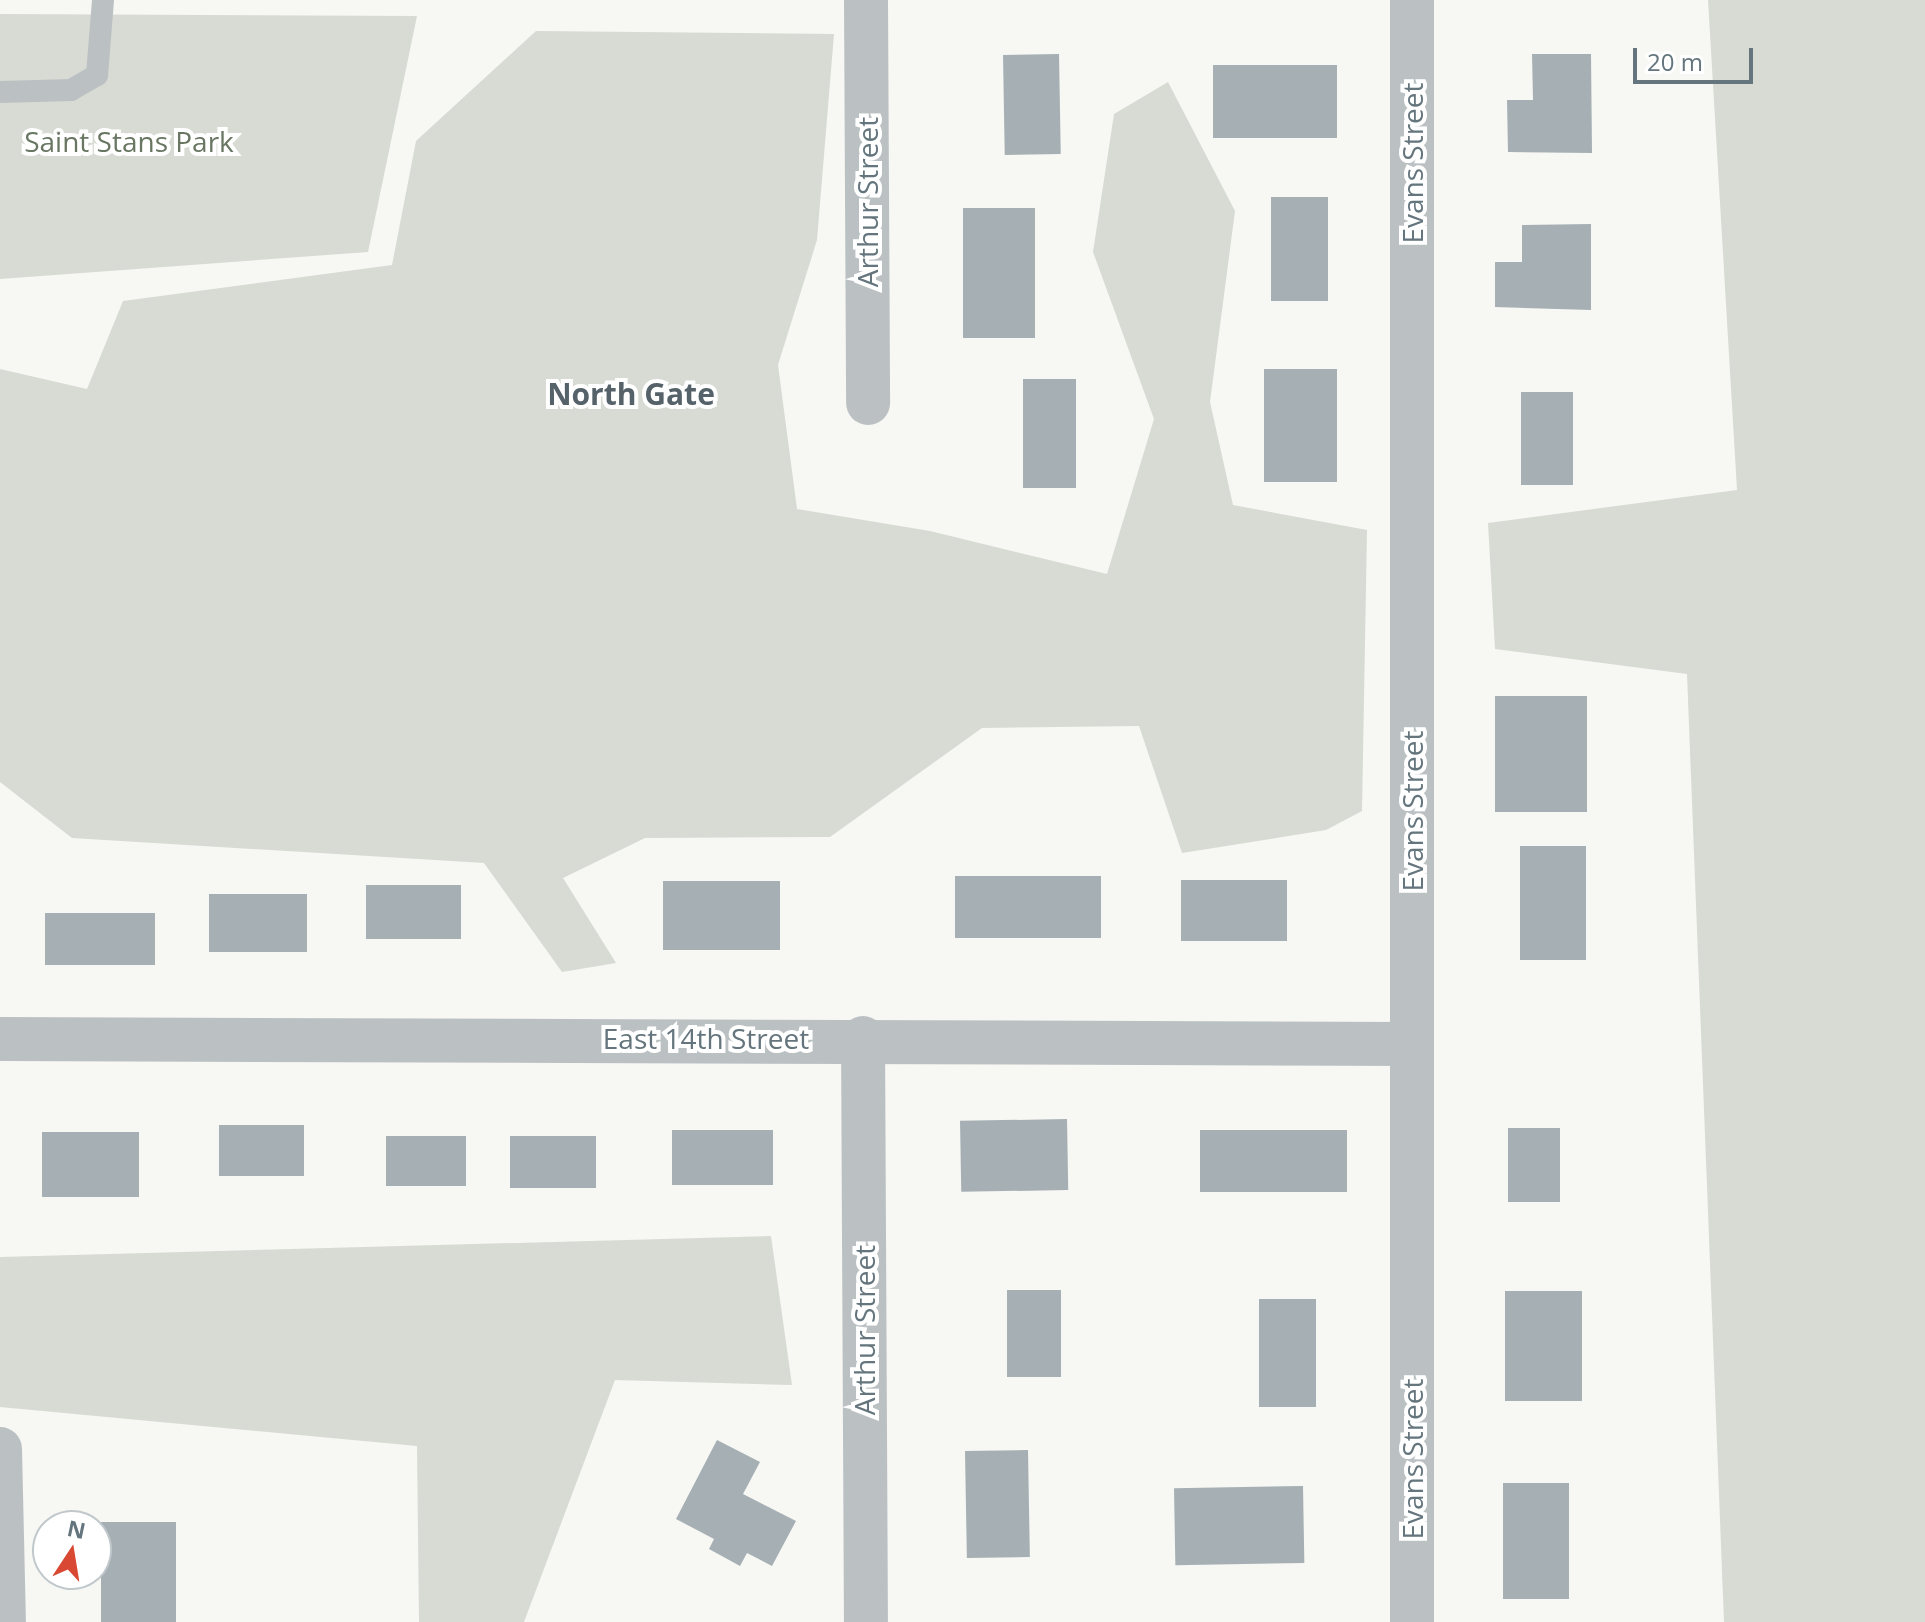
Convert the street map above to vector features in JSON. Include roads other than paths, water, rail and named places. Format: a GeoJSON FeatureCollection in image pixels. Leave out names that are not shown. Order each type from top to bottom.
{"type":"FeatureCollection","features":[{"type":"Feature","properties":{"kind":"street","name":"Arthur Street"},"geometry":{"type":"LineString","coordinates":[[866,0],[868,403]]}},
{"type":"Feature","properties":{"kind":"street","name":"Evans Street"},"geometry":{"type":"LineString","coordinates":[[1412,0],[1412,1622]]}},
{"type":"Feature","properties":{"kind":"street","name":"Arthur Street"},"geometry":{"type":"LineString","coordinates":[[863,1038],[866,1622]]}},
{"type":"Feature","properties":{"kind":"street","name":"East 14th Street"},"geometry":{"type":"LineString","coordinates":[[0,1039],[863,1038],[1412,1044]]}},
{"type":"Feature","properties":{"kind":"street"},"geometry":{"type":"LineString","coordinates":[[2,1450],[4,1622]]}},
{"type":"Feature","properties":{"kind":"lane"},"geometry":{"type":"LineString","coordinates":[[0,92],[71,90],[97,75],[103,0]]}},
{"type":"Feature","properties":{"kind":"district","name":"North Gate"},"geometry":{"type":"Point","coordinates":[631,394]}},
{"type":"Feature","properties":{"kind":"park label","name":"Saint Stans Park"},"geometry":{"type":"Point","coordinates":[129,141]}}]}
